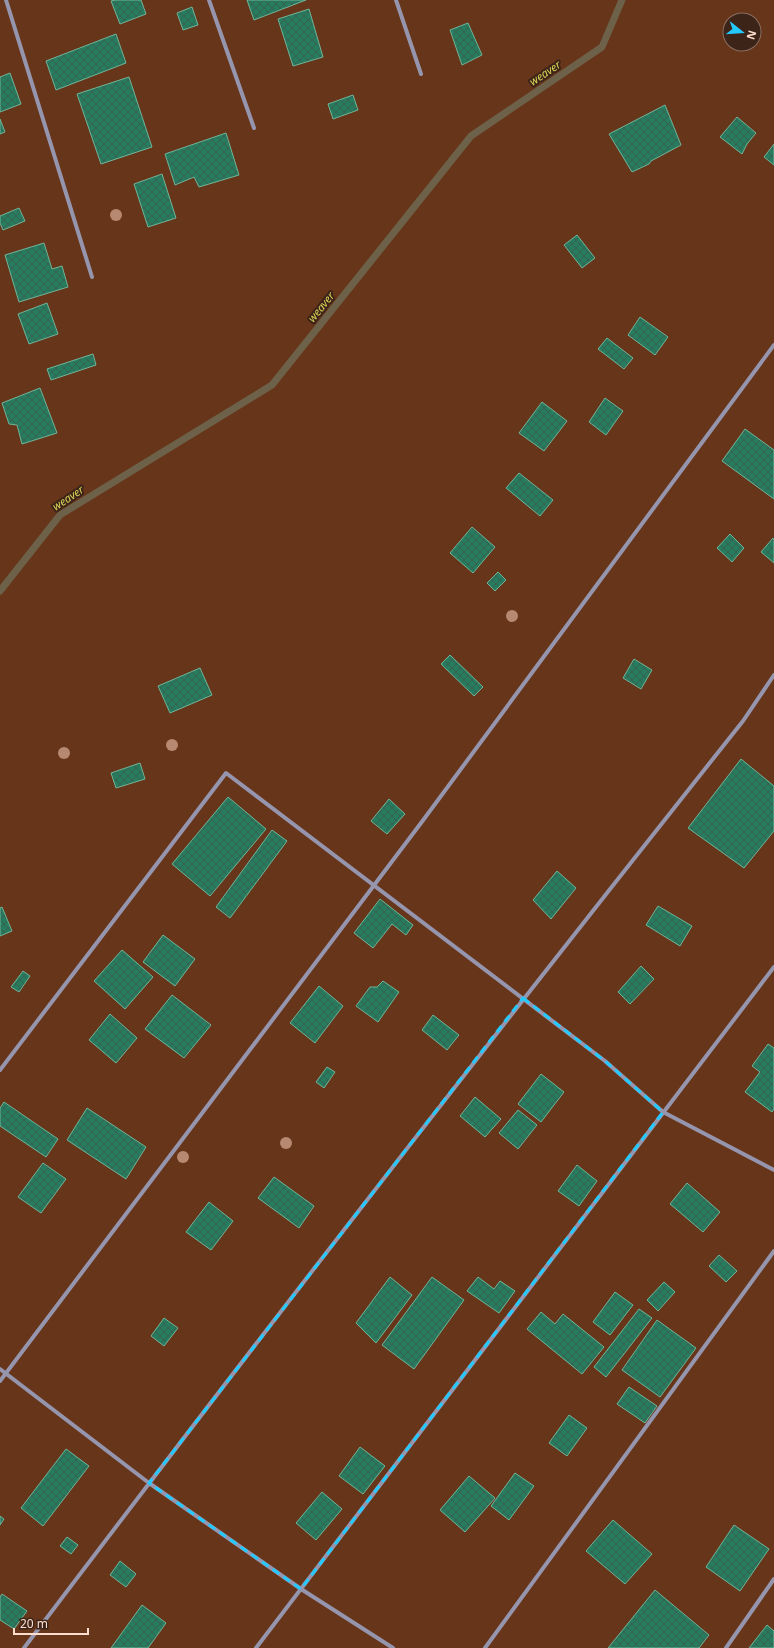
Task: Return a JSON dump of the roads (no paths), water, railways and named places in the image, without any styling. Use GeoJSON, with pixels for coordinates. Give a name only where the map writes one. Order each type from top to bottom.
{"type":"FeatureCollection","features":[{"type":"Feature","properties":{"kind":"street"},"geometry":{"type":"LineString","coordinates":[[6,0],[92,277]]}},
{"type":"Feature","properties":{"kind":"street"},"geometry":{"type":"LineString","coordinates":[[209,0],[254,128]]}},
{"type":"Feature","properties":{"kind":"street"},"geometry":{"type":"LineString","coordinates":[[396,0],[420,74]]}},
{"type":"Feature","properties":{"kind":"street"},"geometry":{"type":"LineString","coordinates":[[0,1381],[374,885],[774,345]]}},
{"type":"Feature","properties":{"kind":"street"},"geometry":{"type":"LineString","coordinates":[[24,1648],[148,1484],[523,998],[743,721],[774,675]]}},
{"type":"Feature","properties":{"kind":"street"},"geometry":{"type":"LineString","coordinates":[[0,1070],[226,773],[605,1061],[663,1112],[774,1170]]}},
{"type":"Feature","properties":{"kind":"street"},"geometry":{"type":"LineString","coordinates":[[256,1648],[774,967]]}},
{"type":"Feature","properties":{"kind":"street"},"geometry":{"type":"LineString","coordinates":[[485,1648],[774,1251]]}},
{"type":"Feature","properties":{"kind":"street"},"geometry":{"type":"LineString","coordinates":[[0,1369],[148,1484],[301,1589],[393,1648]]}},
{"type":"Feature","properties":{"kind":"street"},"geometry":{"type":"LineString","coordinates":[[726,1648],[774,1579]]}},
{"type":"Feature","properties":{"kind":"waterway","name":"weaver"},"geometry":{"type":"LineString","coordinates":[[0,591],[60,515],[272,385],[471,136],[602,47],[622,0]]}}]}
